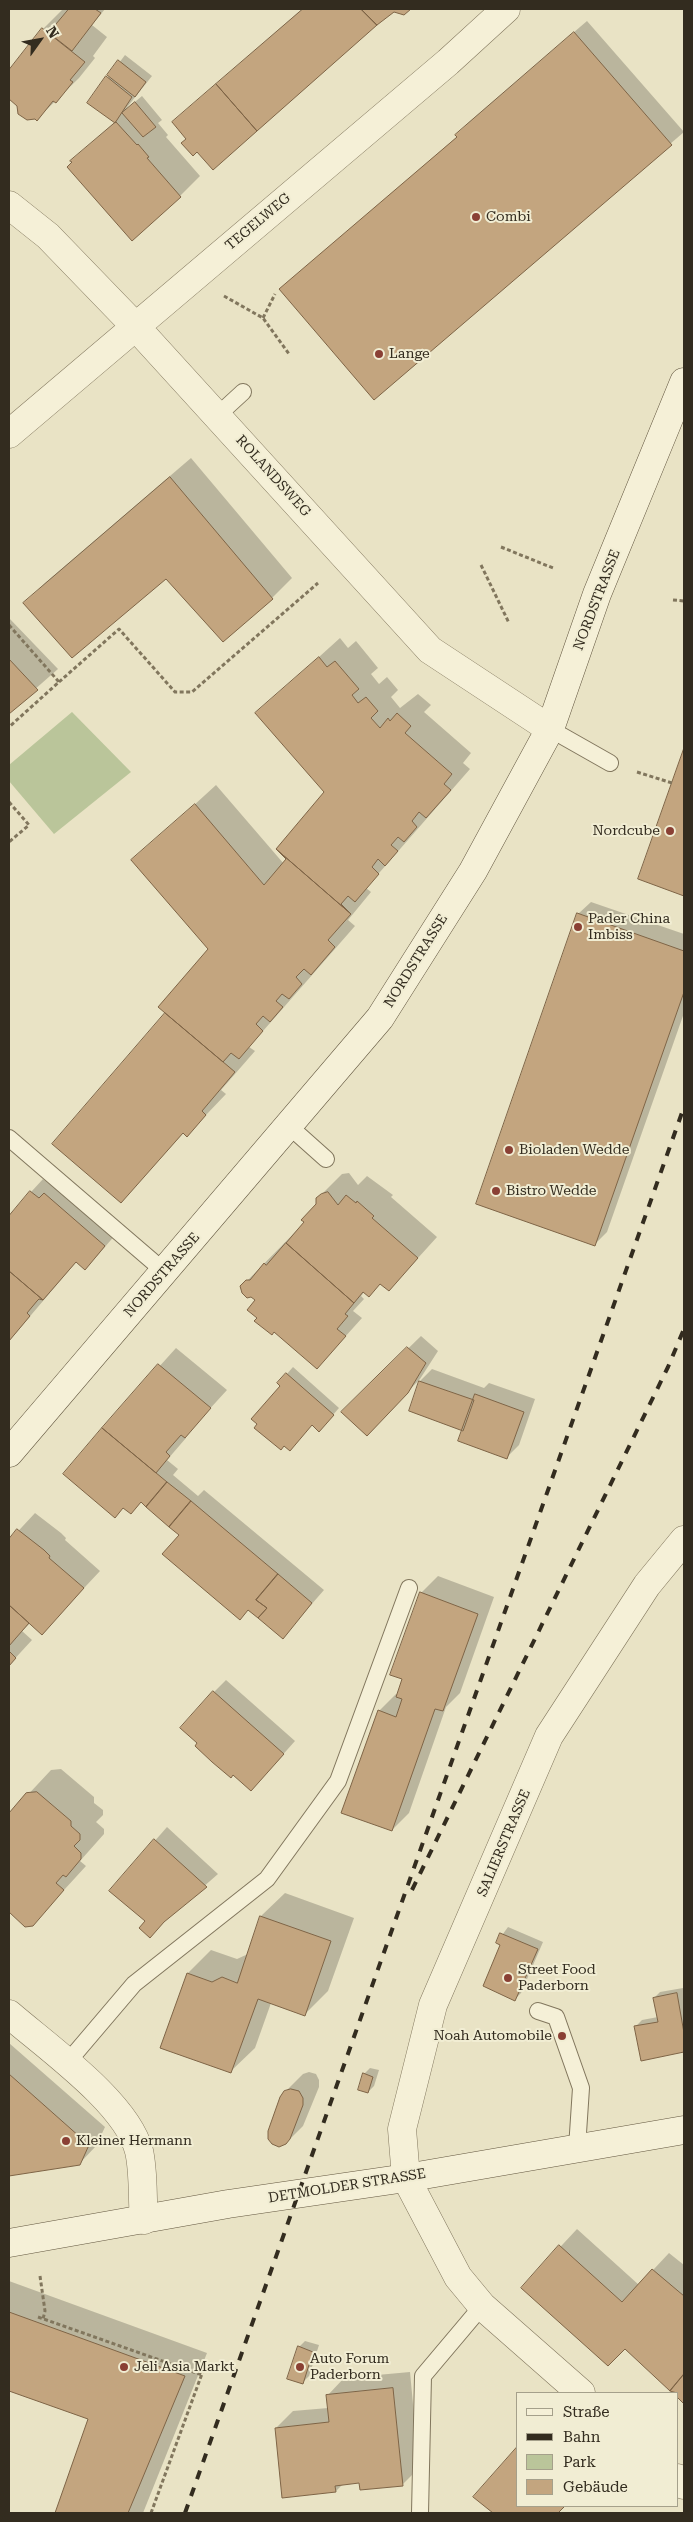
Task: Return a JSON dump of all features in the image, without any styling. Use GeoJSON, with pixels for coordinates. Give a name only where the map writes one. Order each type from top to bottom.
{"type":"FeatureCollection","features":[{"type":"Feature","properties":{"kind":"street","name":"TEGELWEG"},"geometry":{"type":"LineString","coordinates":[[9,434],[448,62],[506,9]]}},
{"type":"Feature","properties":{"kind":"street","name":"ROLANDSWEG"},"geometry":{"type":"LineString","coordinates":[[9,205],[48,236],[135,326],[430,650],[550,729]]}},
{"type":"Feature","properties":{"kind":"street","name":"NORDSTRASSE"},"geometry":{"type":"LineString","coordinates":[[9,1453],[380,1018],[474,871],[550,729],[597,594],[684,382]]}},
{"type":"Feature","properties":{"kind":"street","name":"SALIERSTRASSE"},"geometry":{"type":"LineString","coordinates":[[406,2178],[402,2129],[433,2005],[550,1736],[646,1585],[684,1540]]}},
{"type":"Feature","properties":{"kind":"street"},"geometry":{"type":"LineString","coordinates":[[9,2014],[109,2100],[127,2124],[138,2151],[144,2220]]}},
{"type":"Feature","properties":{"kind":"street","name":"DETMOLDER STRASSE"},"geometry":{"type":"LineString","coordinates":[[9,2243],[228,2204],[406,2178],[684,2130]]}},
{"type":"Feature","properties":{"kind":"street"},"geometry":{"type":"LineString","coordinates":[[406,2178],[458,2277],[482,2306],[580,2392]]}},
{"type":"Feature","properties":{"kind":"lane"},"geometry":{"type":"LineString","coordinates":[[218,415],[243,392]]}},
{"type":"Feature","properties":{"kind":"lane"},"geometry":{"type":"LineString","coordinates":[[550,729],[610,764]]}},
{"type":"Feature","properties":{"kind":"lane"},"geometry":{"type":"LineString","coordinates":[[288,1126],[326,1159]]}},
{"type":"Feature","properties":{"kind":"lane"},"geometry":{"type":"LineString","coordinates":[[9,1138],[165,1272]]}},
{"type":"Feature","properties":{"kind":"lane"},"geometry":{"type":"LineString","coordinates":[[66,2064],[134,1984],[267,1878],[338,1781],[409,1588]]}},
{"type":"Feature","properties":{"kind":"lane"},"geometry":{"type":"LineString","coordinates":[[538,2011],[556,2018],[581,2088],[577,2148]]}},
{"type":"Feature","properties":{"kind":"lane"},"geometry":{"type":"LineString","coordinates":[[420,2513],[423,2376],[482,2306]]}},
{"type":"Feature","properties":{"kind":"path"},"geometry":{"type":"LineString","coordinates":[[220,294],[264,318],[289,354]]}},
{"type":"Feature","properties":{"kind":"path"},"geometry":{"type":"LineString","coordinates":[[264,318],[275,294]]}},
{"type":"Feature","properties":{"kind":"path"},"geometry":{"type":"LineString","coordinates":[[501,547],[553,568]]}},
{"type":"Feature","properties":{"kind":"path"},"geometry":{"type":"LineString","coordinates":[[481,565],[509,623]]}},
{"type":"Feature","properties":{"kind":"path"},"geometry":{"type":"LineString","coordinates":[[9,727],[119,629],[175,692],[192,692],[318,583]]}},
{"type":"Feature","properties":{"kind":"path"},"geometry":{"type":"LineString","coordinates":[[673,600],[684,601]]}},
{"type":"Feature","properties":{"kind":"path"},"geometry":{"type":"LineString","coordinates":[[9,625],[59,682]]}},
{"type":"Feature","properties":{"kind":"path"},"geometry":{"type":"LineString","coordinates":[[610,764],[672,783]]}},
{"type":"Feature","properties":{"kind":"path"},"geometry":{"type":"LineString","coordinates":[[9,802],[29,825],[9,842]]}},
{"type":"Feature","properties":{"kind":"path"},"geometry":{"type":"LineString","coordinates":[[40,2276],[45,2311],[43,2319]]}},
{"type":"Feature","properties":{"kind":"path"},"geometry":{"type":"LineString","coordinates":[[38,2317],[202,2373],[151,2513]]}},
{"type":"Feature","properties":{"kind":"green space"},"geometry":{"type":"Polygon","coordinates":[[[72,712],[131,772],[54,834],[9,781],[9,765],[72,712]]]}},
{"type":"Feature","properties":{"kind":"building"},"geometry":{"type":"Polygon","coordinates":[[[69,9],[95,9],[101,13],[72,51],[49,33],[69,9]]]}},
{"type":"Feature","properties":{"kind":"building"},"geometry":{"type":"Polygon","coordinates":[[[303,9],[361,9],[377,25],[257,131],[216,84],[303,9]]]}},
{"type":"Feature","properties":{"kind":"building"},"geometry":{"type":"Polygon","coordinates":[[[361,9],[411,9],[404,15],[394,12],[377,25],[361,9]]]}},
{"type":"Feature","properties":{"kind":"building"},"geometry":{"type":"Polygon","coordinates":[[[42,28],[85,62],[70,80],[73,82],[56,103],[53,101],[37,121],[35,119],[27,120],[18,114],[17,106],[9,99],[9,70],[42,28]]]}},
{"type":"Feature","properties":{"kind":"building","name":"Combi"},"geometry":{"type":"Polygon","coordinates":[[[574,32],[672,145],[374,400],[279,289],[457,137],[455,135],[574,32]]]}},
{"type":"Feature","properties":{"kind":"building"},"geometry":{"type":"Polygon","coordinates":[[[118,60],[146,82],[135,97],[107,75],[118,60]]]}},
{"type":"Feature","properties":{"kind":"building"},"geometry":{"type":"Polygon","coordinates":[[[106,76],[132,97],[115,123],[87,103],[106,76]]]}},
{"type":"Feature","properties":{"kind":"building"},"geometry":{"type":"Polygon","coordinates":[[[216,84],[257,131],[213,170],[197,152],[193,156],[181,143],[186,139],[172,122],[216,84]]]}},
{"type":"Feature","properties":{"kind":"building"},"geometry":{"type":"Polygon","coordinates":[[[135,102],[156,127],[143,137],[122,113],[135,102]]]}},
{"type":"Feature","properties":{"kind":"building"},"geometry":{"type":"Polygon","coordinates":[[[116,122],[138,144],[149,157],[147,158],[181,197],[132,241],[67,167],[72,162],[70,161],[116,122]]]}},
{"type":"Feature","properties":{"kind":"building"},"geometry":{"type":"Polygon","coordinates":[[[170,477],[273,599],[223,642],[166,579],[72,658],[23,603],[170,477]]]}},
{"type":"Feature","properties":{"kind":"building"},"geometry":{"type":"Polygon","coordinates":[[[319,657],[327,667],[335,661],[359,689],[352,695],[358,703],[366,697],[378,711],[371,718],[380,728],[388,718],[390,721],[397,713],[411,726],[405,733],[452,774],[444,784],[451,790],[426,818],[419,812],[412,821],[417,827],[404,842],[398,837],[391,845],[398,851],[385,866],[378,859],[372,867],[379,874],[355,902],[348,896],[341,904],[351,914],[276,849],[324,792],[255,713],[319,657]]]}},
{"type":"Feature","properties":{"kind":"building"},"geometry":{"type":"Polygon","coordinates":[[[9,659],[38,690],[9,714],[9,659]]]}},
{"type":"Feature","properties":{"kind":"building","name":"Nordcube"},"geometry":{"type":"Polygon","coordinates":[[[684,748],[684,896],[638,879],[684,748]]]}},
{"type":"Feature","properties":{"kind":"building"},"geometry":{"type":"Polygon","coordinates":[[[195,804],[264,885],[286,859],[276,849],[351,914],[328,940],[335,947],[311,975],[304,969],[296,977],[302,984],[289,999],[282,994],[276,1001],[283,1007],[270,1022],[263,1016],[256,1024],[263,1031],[239,1059],[231,1053],[223,1062],[158,1007],[208,949],[131,860],[195,804]]]}},
{"type":"Feature","properties":{"kind":"building"},"geometry":{"type":"Polygon","coordinates":[[[577,913],[684,951],[684,992],[595,1246],[476,1204],[577,913]]]}},
{"type":"Feature","properties":{"kind":"building"},"geometry":{"type":"Polygon","coordinates":[[[165,1013],[235,1072],[202,1111],[206,1115],[187,1137],[183,1133],[121,1203],[52,1144],[165,1013]]]}},
{"type":"Feature","properties":{"kind":"building"},"geometry":{"type":"Polygon","coordinates":[[[30,1191],[39,1198],[44,1193],[105,1246],[85,1270],[76,1262],[43,1300],[9,1271],[9,1216],[30,1191]]]}},
{"type":"Feature","properties":{"kind":"building"},"geometry":{"type":"Polygon","coordinates":[[[328,1192],[338,1205],[346,1195],[356,1203],[357,1201],[374,1216],[372,1218],[418,1258],[389,1291],[380,1284],[369,1297],[363,1292],[354,1303],[286,1243],[304,1222],[301,1220],[316,1204],[316,1198],[328,1192]]]}},
{"type":"Feature","properties":{"kind":"building"},"geometry":{"type":"Polygon","coordinates":[[[286,1243],[354,1303],[345,1314],[348,1316],[337,1329],[346,1336],[317,1369],[274,1332],[272,1335],[254,1321],[257,1318],[247,1310],[255,1300],[251,1297],[247,1298],[242,1293],[240,1286],[246,1280],[250,1280],[264,1263],[266,1265],[286,1243]]]}},
{"type":"Feature","properties":{"kind":"building"},"geometry":{"type":"Polygon","coordinates":[[[9,1271],[43,1300],[39,1299],[27,1313],[30,1316],[9,1341],[9,1271]]]}},
{"type":"Feature","properties":{"kind":"building"},"geometry":{"type":"Polygon","coordinates":[[[407,1347],[426,1363],[408,1393],[367,1436],[341,1412],[407,1347]]]}},
{"type":"Feature","properties":{"kind":"building"},"geometry":{"type":"Polygon","coordinates":[[[158,1364],[211,1408],[185,1438],[181,1435],[166,1452],[170,1456],[156,1473],[102,1428],[158,1364]]]}},
{"type":"Feature","properties":{"kind":"building"},"geometry":{"type":"Polygon","coordinates":[[[286,1373],[334,1415],[319,1432],[312,1425],[290,1451],[284,1446],[281,1450],[254,1428],[257,1424],[251,1419],[280,1386],[277,1383],[286,1373]]]}},
{"type":"Feature","properties":{"kind":"building"},"geometry":{"type":"Polygon","coordinates":[[[419,1381],[474,1400],[463,1431],[409,1411],[419,1381]]]}},
{"type":"Feature","properties":{"kind":"building"},"geometry":{"type":"Polygon","coordinates":[[[475,1394],[524,1412],[507,1459],[458,1441],[475,1394]]]}},
{"type":"Feature","properties":{"kind":"building"},"geometry":{"type":"Polygon","coordinates":[[[102,1428],[167,1482],[146,1507],[141,1502],[131,1514],[123,1508],[115,1518],[63,1474],[102,1428]]]}},
{"type":"Feature","properties":{"kind":"building"},"geometry":{"type":"Polygon","coordinates":[[[167,1482],[191,1501],[169,1527],[146,1507],[167,1482]]]}},
{"type":"Feature","properties":{"kind":"building"},"geometry":{"type":"Polygon","coordinates":[[[191,1501],[278,1574],[256,1600],[267,1608],[258,1618],[248,1610],[240,1620],[162,1554],[179,1535],[169,1527],[191,1501]]]}},
{"type":"Feature","properties":{"kind":"building"},"geometry":{"type":"Polygon","coordinates":[[[17,1529],[44,1550],[50,1556],[49,1558],[84,1588],[42,1635],[9,1605],[9,1539],[17,1529]]]}},
{"type":"Feature","properties":{"kind":"building"},"geometry":{"type":"Polygon","coordinates":[[[278,1574],[312,1603],[283,1639],[258,1618],[267,1608],[256,1600],[278,1574]]]}},
{"type":"Feature","properties":{"kind":"building"},"geometry":{"type":"Polygon","coordinates":[[[420,1592],[478,1614],[443,1711],[435,1709],[392,1831],[341,1813],[378,1710],[396,1717],[402,1699],[396,1697],[402,1679],[390,1675],[420,1592]]]}},
{"type":"Feature","properties":{"kind":"building"},"geometry":{"type":"Polygon","coordinates":[[[9,1605],[29,1623],[9,1646],[9,1605]]]}},
{"type":"Feature","properties":{"kind":"building"},"geometry":{"type":"Polygon","coordinates":[[[9,1651],[16,1658],[9,1666],[9,1651]]]}},
{"type":"Feature","properties":{"kind":"building"},"geometry":{"type":"Polygon","coordinates":[[[213,1691],[284,1754],[251,1791],[233,1775],[231,1778],[212,1762],[195,1746],[197,1743],[180,1728],[213,1691]]]}},
{"type":"Feature","properties":{"kind":"building"},"geometry":{"type":"Polygon","coordinates":[[[37,1792],[71,1821],[71,1826],[80,1834],[80,1840],[74,1846],[81,1853],[81,1859],[66,1877],[63,1875],[56,1883],[64,1890],[33,1926],[25,1927],[9,1912],[9,1813],[26,1793],[37,1792]]]}},
{"type":"Feature","properties":{"kind":"building"},"geometry":{"type":"Polygon","coordinates":[[[154,1839],[207,1887],[164,1922],[150,1938],[139,1928],[145,1921],[109,1891],[154,1839]]]}},
{"type":"Feature","properties":{"kind":"building"},"geometry":{"type":"Polygon","coordinates":[[[260,1916],[331,1941],[305,2016],[258,1999],[231,2073],[160,2048],[187,1973],[212,1982],[222,1977],[237,1983],[260,1916]]]}},
{"type":"Feature","properties":{"kind":"building"},"geometry":{"type":"Polygon","coordinates":[[[500,1933],[538,1949],[515,2001],[483,1986],[500,1945],[496,1943],[500,1933]]]}},
{"type":"Feature","properties":{"kind":"building"},"geometry":{"type":"Polygon","coordinates":[[[677,1993],[684,2033],[684,2052],[641,2061],[634,2026],[658,2022],[653,1998],[677,1993]]]}},
{"type":"Feature","properties":{"kind":"building"},"geometry":{"type":"Polygon","coordinates":[[[363,2073],[373,2077],[368,2093],[358,2090],[363,2073]]]}},
{"type":"Feature","properties":{"kind":"building"},"geometry":{"type":"Polygon","coordinates":[[[9,2074],[89,2145],[80,2165],[9,2176],[9,2074]]]}},
{"type":"Feature","properties":{"kind":"building"},"geometry":{"type":"Polygon","coordinates":[[[291,2089],[299,2091],[303,2098],[303,2105],[290,2139],[286,2144],[279,2147],[272,2144],[268,2139],[268,2131],[280,2097],[284,2091],[291,2089]]]}},
{"type":"Feature","properties":{"kind":"building"},"geometry":{"type":"Polygon","coordinates":[[[559,2245],[622,2302],[652,2269],[684,2296],[684,2374],[670,2391],[625,2349],[608,2366],[521,2288],[559,2245]]]}},
{"type":"Feature","properties":{"kind":"building"},"geometry":{"type":"Polygon","coordinates":[[[9,2312],[185,2376],[128,2513],[55,2513],[88,2419],[9,2391],[9,2312]]]}},
{"type":"Feature","properties":{"kind":"building"},"geometry":{"type":"Polygon","coordinates":[[[298,2346],[313,2352],[303,2384],[287,2379],[298,2346]]]}},
{"type":"Feature","properties":{"kind":"building"},"geometry":{"type":"Polygon","coordinates":[[[684,2374],[684,2404],[678,2398],[678,2392],[670,2391],[684,2374]]]}},
{"type":"Feature","properties":{"kind":"building"},"geometry":{"type":"Polygon","coordinates":[[[393,2388],[403,2486],[360,2490],[359,2483],[335,2486],[336,2492],[282,2498],[275,2428],[329,2422],[326,2395],[393,2388]]]}},
{"type":"Feature","properties":{"kind":"building"},"geometry":{"type":"Polygon","coordinates":[[[516,2448],[516,2507],[564,2507],[558,2513],[493,2513],[473,2497],[516,2448]]]}},
{"type":"Feature","properties":{"kind":"railway"},"geometry":{"type":"LineString","coordinates":[[185,2513],[684,1107]]}},
{"type":"Feature","properties":{"kind":"railway"},"geometry":{"type":"LineString","coordinates":[[412,1890],[668,1367],[684,1329]]}},
{"type":"Feature","properties":{"kind":"place","name":"Combi"},"geometry":{"type":"Point","coordinates":[476,217]}},
{"type":"Feature","properties":{"kind":"place","name":"Lange"},"geometry":{"type":"Point","coordinates":[379,354]}},
{"type":"Feature","properties":{"kind":"place","name":"Nordcube"},"geometry":{"type":"Point","coordinates":[670,831]}},
{"type":"Feature","properties":{"kind":"place","name":"Pader China Imbiss"},"geometry":{"type":"Point","coordinates":[578,927]}},
{"type":"Feature","properties":{"kind":"place","name":"Bioladen Wedde"},"geometry":{"type":"Point","coordinates":[509,1150]}},
{"type":"Feature","properties":{"kind":"place","name":"Bistro Wedde"},"geometry":{"type":"Point","coordinates":[496,1191]}},
{"type":"Feature","properties":{"kind":"place","name":"Street Food Paderborn"},"geometry":{"type":"Point","coordinates":[508,1978]}},
{"type":"Feature","properties":{"kind":"place","name":"Noah Automobile"},"geometry":{"type":"Point","coordinates":[562,2036]}},
{"type":"Feature","properties":{"kind":"place","name":"Kleiner Hermann"},"geometry":{"type":"Point","coordinates":[66,2141]}},
{"type":"Feature","properties":{"kind":"place","name":"Jeli Asia Markt"},"geometry":{"type":"Point","coordinates":[124,2367]}},
{"type":"Feature","properties":{"kind":"place","name":"Auto Forum Paderborn"},"geometry":{"type":"Point","coordinates":[300,2367]}}]}
